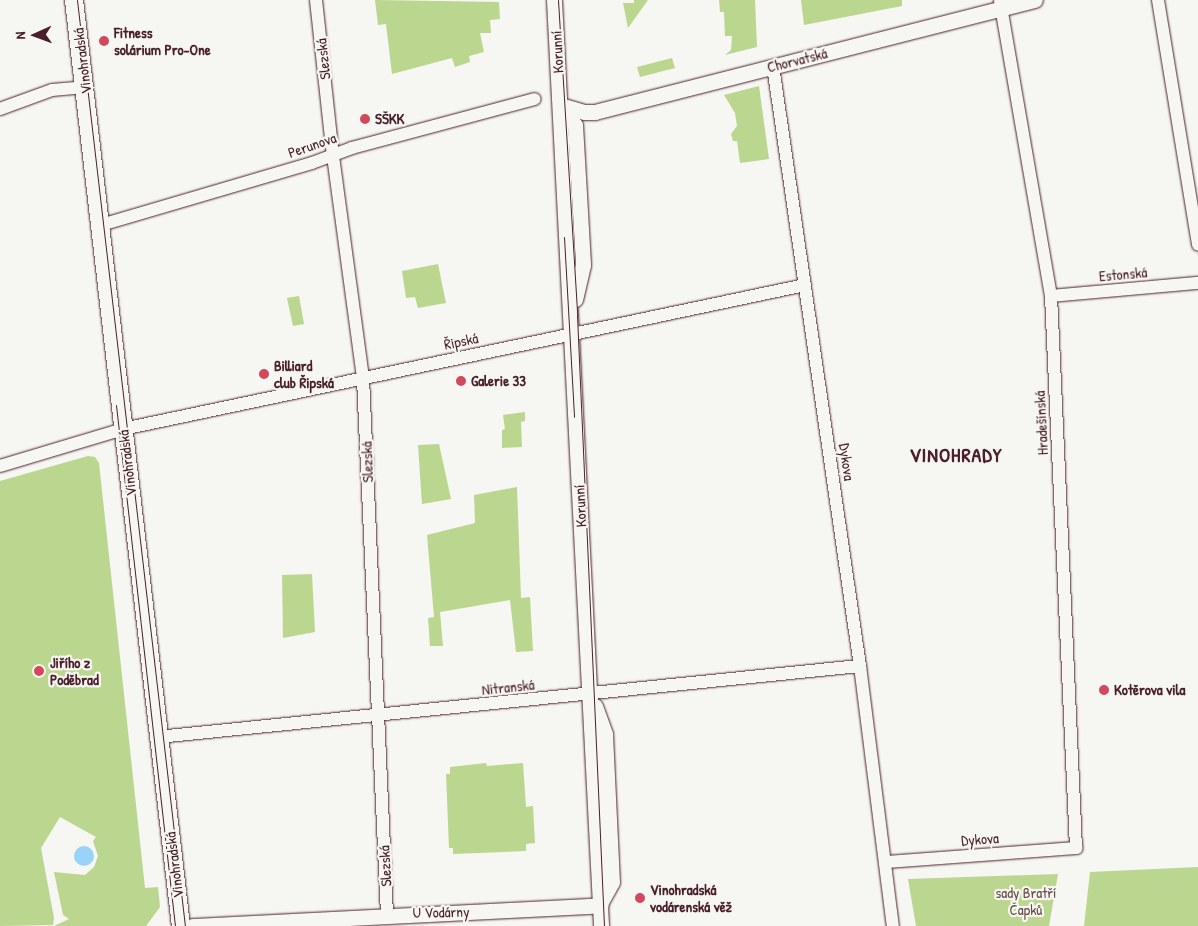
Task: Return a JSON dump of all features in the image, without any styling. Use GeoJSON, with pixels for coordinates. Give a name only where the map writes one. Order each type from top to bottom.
{"type":"FeatureCollection","features":[{"type":"Feature","properties":{"kind":"main road","name":"Vinohradská"},"geometry":{"type":"LineString","coordinates":[[74,0],[181,926]]}},
{"type":"Feature","properties":{"kind":"street","name":"Slezská"},"geometry":{"type":"LineString","coordinates":[[316,0],[333,156],[363,378],[387,920]]}},
{"type":"Feature","properties":{"kind":"street","name":"Korunní"},"geometry":{"type":"LineString","coordinates":[[554,0],[601,926]]}},
{"type":"Feature","properties":{"kind":"street","name":"Chorvatská"},"geometry":{"type":"LineString","coordinates":[[560,104],[584,112],[595,112],[1000,5],[1035,0]]}},
{"type":"Feature","properties":{"kind":"street"},"geometry":{"type":"LineString","coordinates":[[1158,0],[1198,245]]}},
{"type":"Feature","properties":{"kind":"street","name":"Hradešínská"},"geometry":{"type":"LineString","coordinates":[[1000,5],[1051,296],[1076,848]]}},
{"type":"Feature","properties":{"kind":"street","name":"Dykova"},"geometry":{"type":"LineString","coordinates":[[773,66],[860,666],[893,926]]}},
{"type":"Feature","properties":{"kind":"street"},"geometry":{"type":"LineString","coordinates":[[0,109],[52,90],[85,87]]}},
{"type":"Feature","properties":{"kind":"street","name":"Perunova"},"geometry":{"type":"LineString","coordinates":[[101,225],[502,106],[535,99]]}},
{"type":"Feature","properties":{"kind":"street","name":"Estonská"},"geometry":{"type":"LineString","coordinates":[[1051,296],[1198,283]]}},
{"type":"Feature","properties":{"kind":"street","name":"Řipská"},"geometry":{"type":"LineString","coordinates":[[0,466],[123,429],[805,285]]}},
{"type":"Feature","properties":{"kind":"street","name":"Nitranská"},"geometry":{"type":"LineString","coordinates":[[158,737],[590,695],[860,666]]}},
{"type":"Feature","properties":{"kind":"street","name":"Dykova"},"geometry":{"type":"LineString","coordinates":[[886,862],[1076,848]]}},
{"type":"Feature","properties":{"kind":"street","name":"U Vodárny"},"geometry":{"type":"LineString","coordinates":[[192,926],[387,920],[600,905]]}},
{"type":"Feature","properties":{"kind":"green space"},"geometry":{"type":"Polygon","coordinates":[[[375,0],[499,2],[500,19],[490,20],[491,33],[480,33],[484,52],[469,56],[470,62],[455,67],[452,58],[392,74],[386,24],[378,25],[375,0]]]}},
{"type":"Feature","properties":{"kind":"green space"},"geometry":{"type":"Polygon","coordinates":[[[634,0],[648,0],[628,28],[623,3],[634,3],[634,0]]]}},
{"type":"Feature","properties":{"kind":"green space"},"geometry":{"type":"Polygon","coordinates":[[[719,0],[755,0],[757,47],[725,55],[731,50],[732,36],[725,36],[724,12],[720,12],[719,0]]]}},
{"type":"Feature","properties":{"kind":"green space"},"geometry":{"type":"Polygon","coordinates":[[[801,0],[902,0],[902,6],[804,25],[801,0]]]}},
{"type":"Feature","properties":{"kind":"green space"},"geometry":{"type":"Polygon","coordinates":[[[672,58],[675,68],[640,77],[637,67],[672,58]]]}},
{"type":"Feature","properties":{"kind":"green space"},"geometry":{"type":"Polygon","coordinates":[[[759,86],[769,159],[740,163],[737,141],[733,141],[731,134],[737,126],[735,113],[724,95],[759,86]]]}},
{"type":"Feature","properties":{"kind":"green space"},"geometry":{"type":"Polygon","coordinates":[[[438,264],[446,303],[418,308],[415,297],[406,298],[402,271],[438,264]]]}},
{"type":"Feature","properties":{"kind":"green space"},"geometry":{"type":"Polygon","coordinates":[[[299,296],[304,324],[293,326],[287,298],[299,296]]]}},
{"type":"Feature","properties":{"kind":"green space"},"geometry":{"type":"Polygon","coordinates":[[[525,412],[525,421],[521,422],[522,447],[502,448],[502,430],[505,429],[503,415],[525,412]]]}},
{"type":"Feature","properties":{"kind":"green space"},"geometry":{"type":"Polygon","coordinates":[[[439,444],[451,499],[422,504],[418,445],[439,444]]]}},
{"type":"Feature","properties":{"kind":"green space"},"geometry":{"type":"Polygon","coordinates":[[[88,456],[95,457],[99,463],[145,888],[158,887],[160,907],[146,926],[54,926],[69,919],[63,915],[54,872],[85,875],[94,867],[98,856],[93,841],[96,837],[60,817],[41,848],[54,918],[53,925],[0,926],[0,481],[88,456]]]}},
{"type":"Feature","properties":{"kind":"green space"},"geometry":{"type":"Polygon","coordinates":[[[517,487],[521,598],[530,597],[533,651],[516,652],[510,600],[440,612],[443,646],[430,646],[428,618],[434,617],[427,535],[475,523],[474,495],[517,487]]]}},
{"type":"Feature","properties":{"kind":"green space"},"geometry":{"type":"Polygon","coordinates":[[[312,574],[315,632],[283,638],[282,575],[312,574]]]}},
{"type":"Feature","properties":{"kind":"green space"},"geometry":{"type":"Polygon","coordinates":[[[486,763],[487,766],[523,763],[526,807],[533,806],[535,843],[526,844],[526,851],[453,854],[453,848],[449,848],[446,774],[450,774],[450,767],[486,763]]]}},
{"type":"Feature","properties":{"kind":"green space","name":"sady Bratří Čapků"},"geometry":{"type":"Polygon","coordinates":[[[1198,867],[1198,926],[1084,926],[1090,872],[1198,867]]]}},
{"type":"Feature","properties":{"kind":"green space","name":"sady Bratří Čapků"},"geometry":{"type":"Polygon","coordinates":[[[1058,874],[1049,926],[916,926],[908,879],[1058,874]]]}},
{"type":"Feature","properties":{"kind":"water"},"geometry":{"type":"Polygon","coordinates":[[[84,846],[91,849],[94,856],[91,863],[84,866],[77,863],[74,856],[77,849],[84,846]]]}},
{"type":"Feature","properties":{"kind":"tram line"},"geometry":{"type":"LineString","coordinates":[[77,0],[185,926]]}},
{"type":"Feature","properties":{"kind":"tram line"},"geometry":{"type":"LineString","coordinates":[[558,0],[577,315],[604,926]]}},
{"type":"Feature","properties":{"kind":"tram line"},"geometry":{"type":"LineString","coordinates":[[564,237],[574,417]]}},
{"type":"Feature","properties":{"kind":"tram line"},"geometry":{"type":"LineString","coordinates":[[116,405],[175,926]]}},
{"type":"Feature","properties":{"kind":"place","name":"Fitness solárium Pro-One"},"geometry":{"type":"Point","coordinates":[104,41]}},
{"type":"Feature","properties":{"kind":"place","name":"SŠKK"},"geometry":{"type":"Point","coordinates":[365,119]}},
{"type":"Feature","properties":{"kind":"place","name":"Billiard club Řipská"},"geometry":{"type":"Point","coordinates":[264,374]}},
{"type":"Feature","properties":{"kind":"place","name":"Galerie 33"},"geometry":{"type":"Point","coordinates":[461,381]}},
{"type":"Feature","properties":{"kind":"place","name":"Jiřího z Poděbrad"},"geometry":{"type":"Point","coordinates":[39,671]}},
{"type":"Feature","properties":{"kind":"place","name":"Kotěrova vila"},"geometry":{"type":"Point","coordinates":[1104,690]}},
{"type":"Feature","properties":{"kind":"place","name":"Vinohradská vodárenská věž"},"geometry":{"type":"Point","coordinates":[640,898]}},
{"type":"Feature","properties":{"kind":"district","name":"VINOHRADY"},"geometry":{"type":"Point","coordinates":[956,454]}}]}
